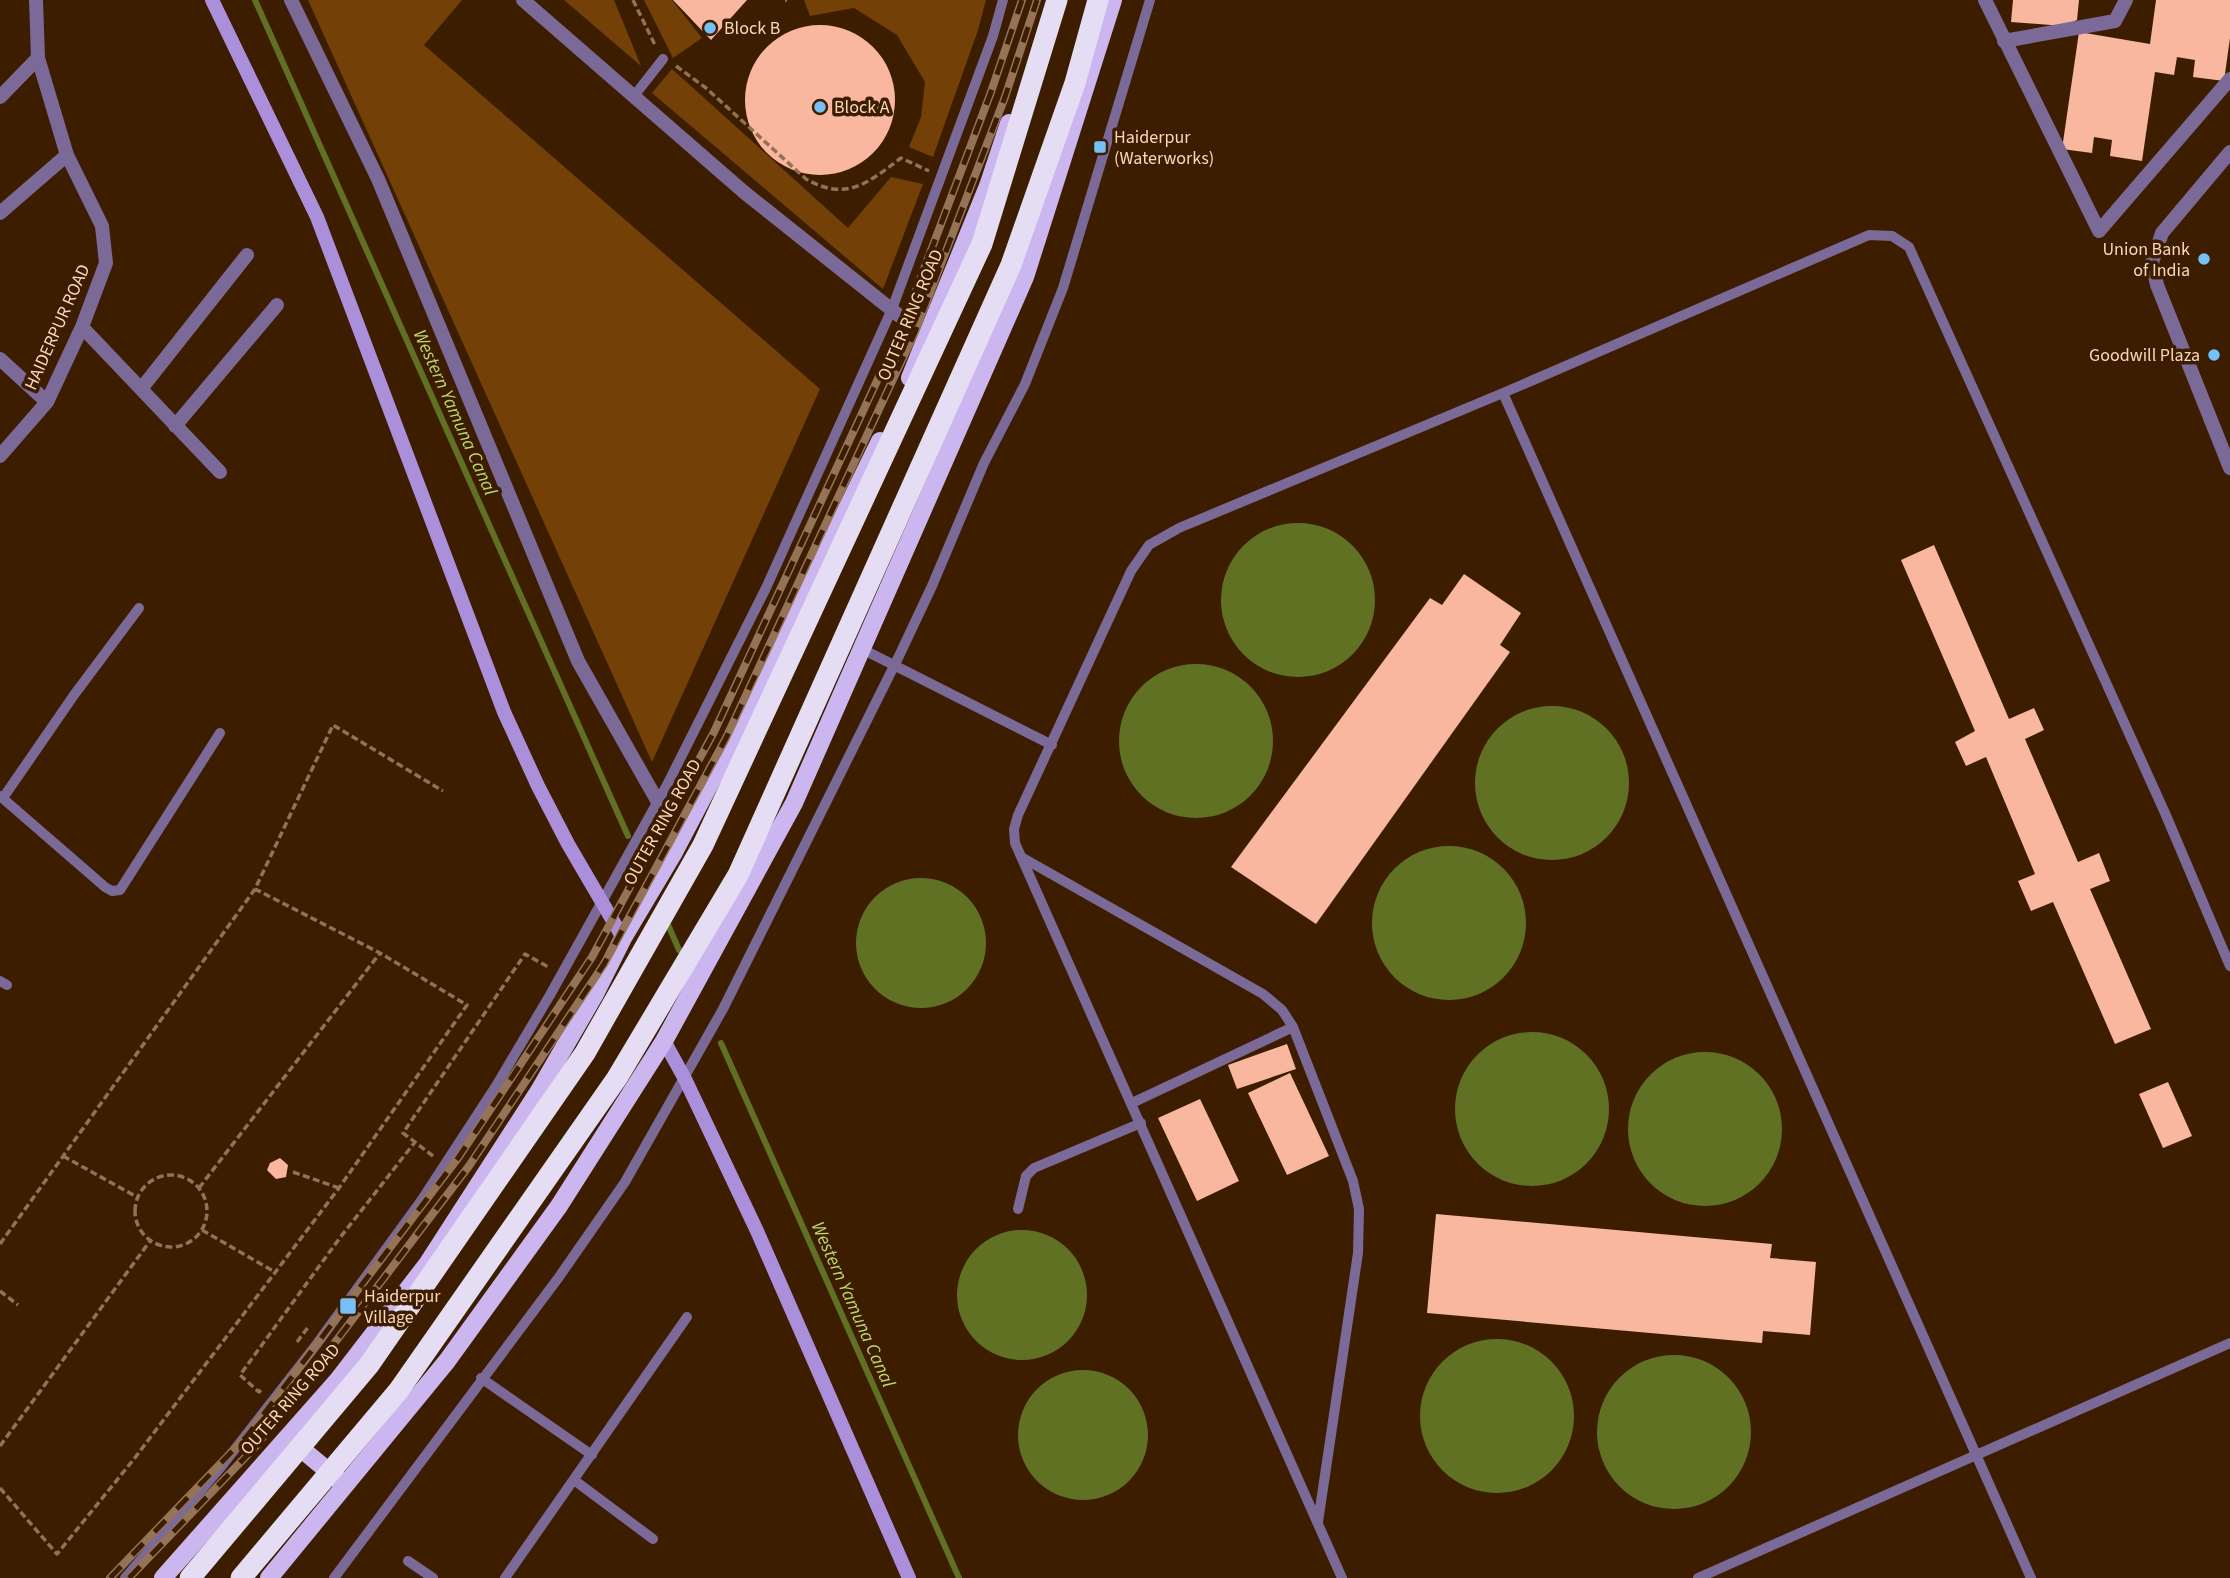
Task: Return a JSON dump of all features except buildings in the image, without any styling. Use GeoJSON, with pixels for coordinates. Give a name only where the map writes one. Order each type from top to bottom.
{"type":"FeatureCollection","features":[{"type":"Feature","properties":{"kind":"highway","name":"OUTER RING ROAD"},"geometry":{"type":"LineString","coordinates":[[190,1578],[369,1365],[585,1053],[697,855],[982,244],[1057,0]]}},
{"type":"Feature","properties":{"kind":"highway"},"geometry":{"type":"LineString","coordinates":[[241,1578],[399,1390],[617,1078],[738,875],[1011,265],[1075,83],[1098,0]]}},
{"type":"Feature","properties":{"kind":"main road","name":"OUTER RING ROAD"},"geometry":{"type":"LineString","coordinates":[[163,1578],[338,1380],[428,1263],[539,1091],[595,994],[746,715],[907,384],[988,186],[1048,0]]}},
{"type":"Feature","properties":{"kind":"main road"},"geometry":{"type":"LineString","coordinates":[[269,1578],[447,1361],[551,1217],[664,1041],[794,803],[1025,277],[1113,0]]}},
{"type":"Feature","properties":{"kind":"main road"},"geometry":{"type":"LineString","coordinates":[[288,1437],[346,1485]]}},
{"type":"Feature","properties":{"kind":"street","name":"HAIDERPUR ROAD"},"geometry":{"type":"LineString","coordinates":[[0,456],[47,402],[82,327],[106,263],[102,226],[67,155],[38,58],[36,0]]}},
{"type":"Feature","properties":{"kind":"street"},"geometry":{"type":"LineString","coordinates":[[212,0],[317,218],[503,712],[568,844],[623,938]]}},
{"type":"Feature","properties":{"kind":"street"},"geometry":{"type":"LineString","coordinates":[[291,0],[378,179],[578,661],[658,802]]}},
{"type":"Feature","properties":{"kind":"street"},"geometry":{"type":"LineString","coordinates":[[523,0],[745,193],[926,337]]}},
{"type":"Feature","properties":{"kind":"street"},"geometry":{"type":"LineString","coordinates":[[1985,0],[2099,231],[2230,79]]}},
{"type":"Feature","properties":{"kind":"street"},"geometry":{"type":"LineString","coordinates":[[2004,41],[2115,21],[2126,0]]}},
{"type":"Feature","properties":{"kind":"street"},"geometry":{"type":"LineString","coordinates":[[0,97],[38,58]]}},
{"type":"Feature","properties":{"kind":"street"},"geometry":{"type":"LineString","coordinates":[[2228,458],[2157,285],[2152,262],[2162,233],[2230,152]]}},
{"type":"Feature","properties":{"kind":"street"},"geometry":{"type":"LineString","coordinates":[[0,213],[67,155]]}},
{"type":"Feature","properties":{"kind":"street"},"geometry":{"type":"LineString","coordinates":[[141,389],[247,255]]}},
{"type":"Feature","properties":{"kind":"street"},"geometry":{"type":"LineString","coordinates":[[176,426],[277,306]]}},
{"type":"Feature","properties":{"kind":"street"},"geometry":{"type":"LineString","coordinates":[[82,327],[220,472]]}},
{"type":"Feature","properties":{"kind":"street"},"geometry":{"type":"LineString","coordinates":[[0,359],[47,402]]}},
{"type":"Feature","properties":{"kind":"street"},"geometry":{"type":"LineString","coordinates":[[664,1041],[685,1079],[757,1231],[909,1578]]}},
{"type":"Feature","properties":{"kind":"lane"},"geometry":{"type":"LineString","coordinates":[[125,1578],[220,1467],[316,1345],[421,1201],[496,1086],[658,802],[766,588],[892,309],[993,36],[1003,0]]}},
{"type":"Feature","properties":{"kind":"lane"},"geometry":{"type":"LineString","coordinates":[[334,1578],[481,1378],[559,1278],[625,1182],[729,997],[894,665],[932,586],[984,463],[1025,384],[1063,288],[1150,0]]}},
{"type":"Feature","properties":{"kind":"lane"},"geometry":{"type":"LineString","coordinates":[[634,96],[663,59]]}},
{"type":"Feature","properties":{"kind":"lane"},"geometry":{"type":"LineString","coordinates":[[1342,1578],[1015,843],[1014,829],[1131,571],[1149,545],[1179,528],[1503,393],[1869,235],[1892,236],[1909,247],[2165,813],[2230,966]]}},
{"type":"Feature","properties":{"kind":"lane"},"geometry":{"type":"LineString","coordinates":[[1503,393],[2031,1578]]}},
{"type":"Feature","properties":{"kind":"lane"},"geometry":{"type":"LineString","coordinates":[[139,608],[1,797],[105,887],[112,891],[120,890],[220,733]]}},
{"type":"Feature","properties":{"kind":"lane"},"geometry":{"type":"LineString","coordinates":[[862,649],[1052,745]]}},
{"type":"Feature","properties":{"kind":"lane"},"geometry":{"type":"LineString","coordinates":[[1023,858],[1263,994],[1282,1010],[1293,1027],[1353,1181],[1359,1209],[1358,1253],[1317,1522]]}},
{"type":"Feature","properties":{"kind":"lane"},"geometry":{"type":"LineString","coordinates":[[1132,1103],[1293,1027]]}},
{"type":"Feature","properties":{"kind":"lane"},"geometry":{"type":"LineString","coordinates":[[1018,1209],[1027,1176],[1034,1168],[1141,1123]]}},
{"type":"Feature","properties":{"kind":"lane"},"geometry":{"type":"LineString","coordinates":[[505,1578],[687,1317]]}},
{"type":"Feature","properties":{"kind":"lane"},"geometry":{"type":"LineString","coordinates":[[1698,1578],[2230,1343]]}},
{"type":"Feature","properties":{"kind":"lane"},"geometry":{"type":"LineString","coordinates":[[481,1378],[592,1455]]}},
{"type":"Feature","properties":{"kind":"lane"},"geometry":{"type":"LineString","coordinates":[[574,1480],[653,1539]]}},
{"type":"Feature","properties":{"kind":"lane"},"geometry":{"type":"LineString","coordinates":[[408,1562],[433,1578]]}},
{"type":"Feature","properties":{"kind":"path"},"geometry":{"type":"LineString","coordinates":[[633,0],[663,59],[679,67],[706,88],[806,179],[823,189],[848,190],[866,185],[901,158],[941,176]]}},
{"type":"Feature","properties":{"kind":"path"},"geometry":{"type":"LineString","coordinates":[[0,1244],[255,889],[333,724],[443,791]]}},
{"type":"Feature","properties":{"kind":"path"},"geometry":{"type":"LineString","coordinates":[[0,1488],[57,1554],[134,1458],[340,1188],[467,1005],[380,953],[255,889]]}},
{"type":"Feature","properties":{"kind":"path"},"geometry":{"type":"LineString","coordinates":[[199,1188],[380,953]]}},
{"type":"Feature","properties":{"kind":"path"},"geometry":{"type":"LineString","coordinates":[[436,1159],[403,1133],[525,954],[561,975]]}},
{"type":"Feature","properties":{"kind":"path"},"geometry":{"type":"LineString","coordinates":[[267,1382],[259,1392],[240,1375],[415,1142]]}},
{"type":"Feature","properties":{"kind":"path"},"geometry":{"type":"LineString","coordinates":[[64,1156],[137,1197]]}},
{"type":"Feature","properties":{"kind":"path"},"geometry":{"type":"LineString","coordinates":[[293,1172],[340,1188]]}},
{"type":"Feature","properties":{"kind":"path"},"geometry":{"type":"LineString","coordinates":[[165,1175],[190,1179],[199,1188],[208,1208],[202,1230],[195,1239],[184,1245],[173,1247],[150,1241],[141,1233],[136,1221],[134,1209],[137,1197],[153,1179],[165,1175]]}},
{"type":"Feature","properties":{"kind":"path"},"geometry":{"type":"LineString","coordinates":[[202,1230],[275,1272]]}},
{"type":"Feature","properties":{"kind":"path"},"geometry":{"type":"LineString","coordinates":[[0,1446],[150,1241]]}},
{"type":"Feature","properties":{"kind":"path"},"geometry":{"type":"LineString","coordinates":[[0,1291],[19,1305]]}},
{"type":"Feature","properties":{"kind":"path"},"geometry":{"type":"LineString","coordinates":[[290,1350],[313,1319]]}},
{"type":"Feature","properties":{"kind":"shaded area"},"geometry":{"type":"Polygon","coordinates":[[[308,0],[462,0],[424,45],[820,389],[652,762],[308,0]]]}},
{"type":"Feature","properties":{"kind":"shaded area"},"geometry":{"type":"Polygon","coordinates":[[[564,0],[614,0],[641,66],[564,0]]]}},
{"type":"Feature","properties":{"kind":"shaded area"},"geometry":{"type":"Polygon","coordinates":[[[644,0],[672,0],[702,38],[673,58],[644,0]]]}},
{"type":"Feature","properties":{"kind":"shaded area"},"geometry":{"type":"Polygon","coordinates":[[[804,0],[986,0],[933,157],[909,147],[921,117],[925,82],[897,35],[854,8],[810,16],[804,0]]]}},
{"type":"Feature","properties":{"kind":"shaded area"},"geometry":{"type":"Polygon","coordinates":[[[672,69],[848,228],[891,177],[923,184],[883,289],[652,93],[672,69]]]}},
{"type":"Feature","properties":{"kind":"shaded area"},"geometry":{"type":"Polygon","coordinates":[[[1298,523],[1327,529],[1352,546],[1369,571],[1375,600],[1369,629],[1352,654],[1327,671],[1298,677],[1269,671],[1244,654],[1227,629],[1221,600],[1227,571],[1244,546],[1269,529],[1298,523]]]}},
{"type":"Feature","properties":{"kind":"shaded area"},"geometry":{"type":"Polygon","coordinates":[[[1196,664],[1225,670],[1250,687],[1267,712],[1273,741],[1267,770],[1250,795],[1225,812],[1196,818],[1167,812],[1142,795],[1125,770],[1119,741],[1125,712],[1142,687],[1167,670],[1196,664]]]}},
{"type":"Feature","properties":{"kind":"shaded area"},"geometry":{"type":"Polygon","coordinates":[[[1552,706],[1581,712],[1606,729],[1623,754],[1629,783],[1623,812],[1606,837],[1581,854],[1552,860],[1523,854],[1498,837],[1481,812],[1475,783],[1481,754],[1498,729],[1523,712],[1552,706]]]}},
{"type":"Feature","properties":{"kind":"shaded area"},"geometry":{"type":"Polygon","coordinates":[[[1449,846],[1478,852],[1503,869],[1520,894],[1526,923],[1520,952],[1503,977],[1478,994],[1449,1000],[1420,994],[1395,977],[1378,952],[1372,923],[1378,894],[1395,869],[1420,852],[1449,846]]]}},
{"type":"Feature","properties":{"kind":"shaded area"},"geometry":{"type":"Polygon","coordinates":[[[921,878],[946,883],[967,897],[981,918],[986,943],[981,968],[967,989],[946,1003],[921,1008],[896,1003],[875,989],[861,968],[856,943],[861,918],[875,897],[896,883],[921,878]]]}},
{"type":"Feature","properties":{"kind":"shaded area"},"geometry":{"type":"Polygon","coordinates":[[[1532,1032],[1561,1038],[1586,1055],[1603,1080],[1609,1109],[1603,1138],[1586,1163],[1561,1180],[1532,1186],[1503,1180],[1478,1163],[1461,1138],[1455,1109],[1461,1080],[1478,1055],[1503,1038],[1532,1032]]]}},
{"type":"Feature","properties":{"kind":"shaded area"},"geometry":{"type":"Polygon","coordinates":[[[1705,1052],[1734,1058],[1759,1075],[1776,1100],[1782,1129],[1776,1158],[1759,1183],[1734,1200],[1705,1206],[1676,1200],[1651,1183],[1634,1158],[1628,1129],[1634,1100],[1651,1075],[1676,1058],[1705,1052]]]}},
{"type":"Feature","properties":{"kind":"shaded area"},"geometry":{"type":"Polygon","coordinates":[[[1022,1230],[1047,1235],[1068,1249],[1082,1270],[1087,1295],[1082,1320],[1068,1341],[1047,1355],[1022,1360],[997,1355],[976,1341],[962,1320],[957,1295],[962,1270],[976,1249],[997,1235],[1022,1230]]]}},
{"type":"Feature","properties":{"kind":"shaded area"},"geometry":{"type":"Polygon","coordinates":[[[1497,1339],[1526,1345],[1551,1362],[1568,1387],[1574,1416],[1568,1445],[1551,1470],[1526,1487],[1497,1493],[1468,1487],[1443,1470],[1426,1445],[1420,1416],[1426,1387],[1443,1362],[1468,1345],[1497,1339]]]}},
{"type":"Feature","properties":{"kind":"shaded area"},"geometry":{"type":"Polygon","coordinates":[[[1674,1355],[1703,1361],[1728,1378],[1745,1403],[1751,1432],[1745,1461],[1728,1486],[1703,1503],[1674,1509],[1645,1503],[1620,1486],[1603,1461],[1597,1432],[1603,1403],[1620,1378],[1645,1361],[1674,1355]]]}},
{"type":"Feature","properties":{"kind":"shaded area"},"geometry":{"type":"Polygon","coordinates":[[[1083,1370],[1108,1375],[1129,1389],[1143,1410],[1148,1435],[1143,1460],[1129,1481],[1108,1495],[1083,1500],[1058,1495],[1037,1481],[1023,1460],[1018,1435],[1023,1410],[1037,1389],[1058,1375],[1083,1370]]]}},
{"type":"Feature","properties":{"kind":"waterway","name":"Western Yamuna Canal"},"geometry":{"type":"LineString","coordinates":[[255,0],[628,836]]}},
{"type":"Feature","properties":{"kind":"waterway","name":"Western Yamuna Canal"},"geometry":{"type":"LineString","coordinates":[[666,920],[679,950]]}},
{"type":"Feature","properties":{"kind":"waterway","name":"Western Yamuna Canal"},"geometry":{"type":"LineString","coordinates":[[721,1043],[959,1578]]}},
{"type":"Feature","properties":{"kind":"railway"},"geometry":{"type":"LineString","coordinates":[[110,1578],[247,1436],[458,1158],[592,957],[714,732],[902,327],[991,92],[1022,0]]}},
{"type":"Feature","properties":{"kind":"railway"},"geometry":{"type":"LineString","coordinates":[[129,1578],[257,1445],[469,1166],[604,964],[726,738],[915,332],[1005,97],[1037,0]]}},
{"type":"Feature","properties":{"kind":"place","name":"Block B"},"geometry":{"type":"Point","coordinates":[710,28]}},
{"type":"Feature","properties":{"kind":"place","name":"Block A"},"geometry":{"type":"Point","coordinates":[820,107]}},
{"type":"Feature","properties":{"kind":"place","name":"Haiderpur (Waterworks)"},"geometry":{"type":"Point","coordinates":[1100,147]}},
{"type":"Feature","properties":{"kind":"place","name":"Union Bank of India"},"geometry":{"type":"Point","coordinates":[2204,259]}},
{"type":"Feature","properties":{"kind":"place","name":"Goodwill Plaza"},"geometry":{"type":"Point","coordinates":[2214,355]}},
{"type":"Feature","properties":{"kind":"place","name":"Haiderpur Village"},"geometry":{"type":"Point","coordinates":[348,1306]}}]}
